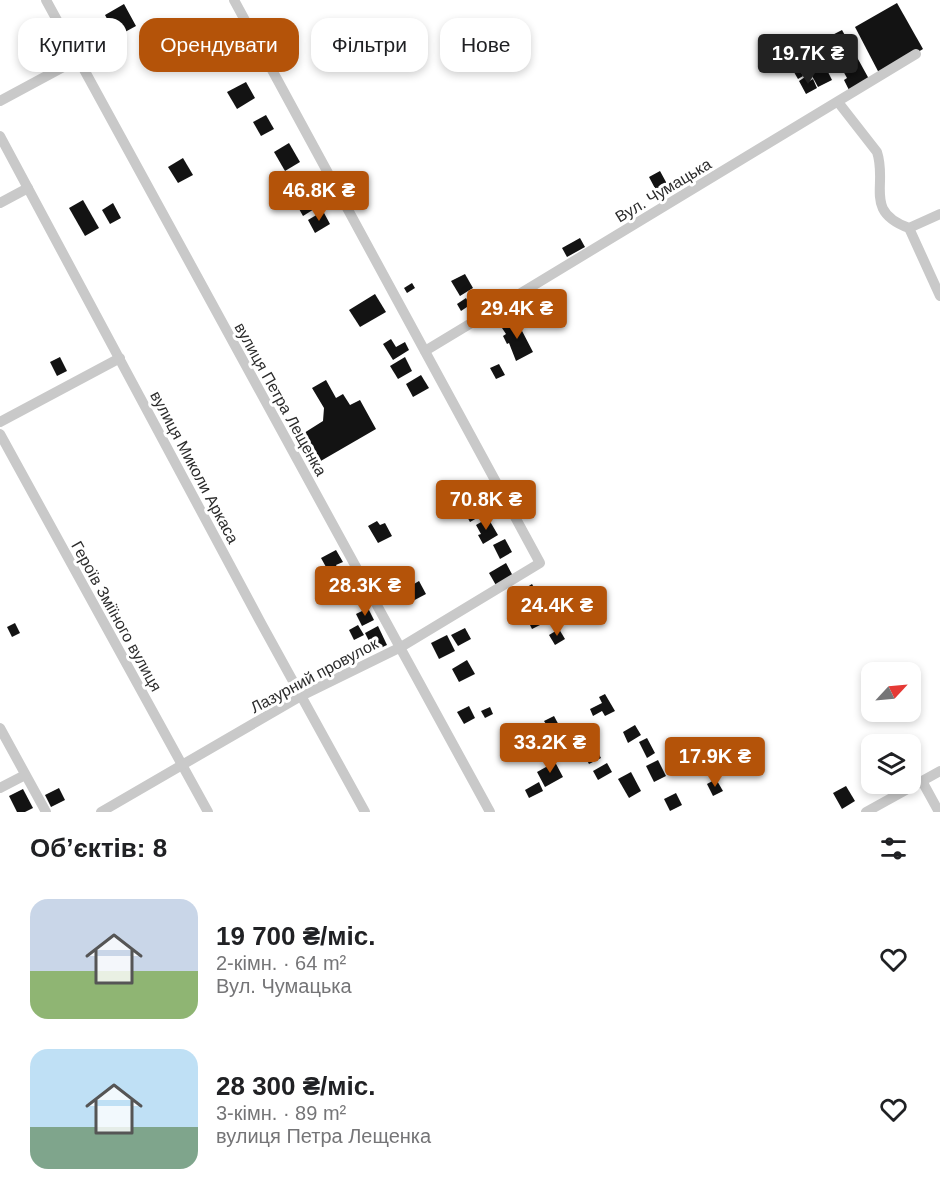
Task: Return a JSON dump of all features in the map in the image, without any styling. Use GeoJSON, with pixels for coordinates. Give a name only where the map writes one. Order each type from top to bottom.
{"type":"FeatureCollection","features":[{"type":"Feature","properties":{"kind":"street","name":"вулиця Петра Лещенка"},"geometry":{"type":"LineString","coordinates":[[46,0],[56,18]]}},
{"type":"Feature","properties":{"kind":"street"},"geometry":{"type":"LineString","coordinates":[[234,0],[425,351]]}},
{"type":"Feature","properties":{"kind":"street","name":"Вул. Чумацька"},"geometry":{"type":"LineString","coordinates":[[425,351],[916,54]]}},
{"type":"Feature","properties":{"kind":"street"},"geometry":{"type":"LineString","coordinates":[[0,100],[53,72]]}},
{"type":"Feature","properties":{"kind":"street","name":"вулиця Петра Лещенка"},"geometry":{"type":"LineString","coordinates":[[85,72],[490,812]]}},
{"type":"Feature","properties":{"kind":"street"},"geometry":{"type":"LineString","coordinates":[[838,102],[877,152],[881,204],[894,222],[909,228],[940,296]]}},
{"type":"Feature","properties":{"kind":"street","name":"вулиця Миколи Аркаса"},"geometry":{"type":"LineString","coordinates":[[0,136],[365,812]]}},
{"type":"Feature","properties":{"kind":"street"},"geometry":{"type":"LineString","coordinates":[[0,203],[28,188]]}},
{"type":"Feature","properties":{"kind":"street"},"geometry":{"type":"LineString","coordinates":[[909,228],[940,214]]}},
{"type":"Feature","properties":{"kind":"street","name":"Лазурний провулок"},"geometry":{"type":"LineString","coordinates":[[101,812],[301,696],[400,647],[540,563],[425,351]]}},
{"type":"Feature","properties":{"kind":"street"},"geometry":{"type":"LineString","coordinates":[[0,422],[120,358]]}},
{"type":"Feature","properties":{"kind":"street","name":"Героїв Зміїного вулиця"},"geometry":{"type":"LineString","coordinates":[[0,434],[208,812]]}},
{"type":"Feature","properties":{"kind":"street"},"geometry":{"type":"LineString","coordinates":[[0,728],[46,812]]}},
{"type":"Feature","properties":{"kind":"street"},"geometry":{"type":"LineString","coordinates":[[866,812],[940,771]]}},
{"type":"Feature","properties":{"kind":"street"},"geometry":{"type":"LineString","coordinates":[[0,788],[26,775]]}},
{"type":"Feature","properties":{"kind":"street"},"geometry":{"type":"LineString","coordinates":[[922,781],[939,812]]}},
{"type":"Feature","properties":{"kind":"building"},"geometry":{"type":"Polygon","coordinates":[[[897,3],[923,49],[880,75],[855,27],[897,3]]]}},
{"type":"Feature","properties":{"kind":"building"},"geometry":{"type":"Polygon","coordinates":[[[124,4],[136,26],[127,31],[127,18],[107,18],[105,15],[124,4]]]}},
{"type":"Feature","properties":{"kind":"building"},"geometry":{"type":"Polygon","coordinates":[[[842,30],[869,79],[849,90],[844,80],[847,78],[832,51],[822,57],[815,44],[842,30]]]}},
{"type":"Feature","properties":{"kind":"building"},"geometry":{"type":"Polygon","coordinates":[[[801,55],[807,66],[800,70],[803,76],[798,79],[788,62],[801,55]]]}},
{"type":"Feature","properties":{"kind":"building"},"geometry":{"type":"Polygon","coordinates":[[[825,66],[832,80],[818,87],[811,74],[825,66]]]}},
{"type":"Feature","properties":{"kind":"building"},"geometry":{"type":"Polygon","coordinates":[[[805,77],[808,82],[813,79],[817,88],[806,94],[799,81],[805,77]]]}},
{"type":"Feature","properties":{"kind":"building"},"geometry":{"type":"Polygon","coordinates":[[[246,82],[255,98],[237,109],[227,92],[246,82]]]}},
{"type":"Feature","properties":{"kind":"building"},"geometry":{"type":"Polygon","coordinates":[[[266,115],[274,129],[261,136],[253,122],[266,115]]]}},
{"type":"Feature","properties":{"kind":"building"},"geometry":{"type":"Polygon","coordinates":[[[289,143],[300,162],[285,171],[274,152],[289,143]]]}},
{"type":"Feature","properties":{"kind":"building"},"geometry":{"type":"Polygon","coordinates":[[[183,158],[193,175],[178,183],[168,167],[183,158]]]}},
{"type":"Feature","properties":{"kind":"building"},"geometry":{"type":"Polygon","coordinates":[[[660,171],[672,193],[667,196],[664,191],[658,194],[649,177],[660,171]]]}},
{"type":"Feature","properties":{"kind":"building"},"geometry":{"type":"Polygon","coordinates":[[[310,190],[319,206],[303,216],[294,200],[310,190]]]}},
{"type":"Feature","properties":{"kind":"building"},"geometry":{"type":"Polygon","coordinates":[[[83,200],[99,228],[85,236],[69,208],[83,200]]]}},
{"type":"Feature","properties":{"kind":"building"},"geometry":{"type":"Polygon","coordinates":[[[113,203],[121,218],[110,224],[102,210],[113,203]]]}},
{"type":"Feature","properties":{"kind":"building"},"geometry":{"type":"Polygon","coordinates":[[[323,211],[330,224],[315,233],[308,220],[323,211]]]}},
{"type":"Feature","properties":{"kind":"building"},"geometry":{"type":"Polygon","coordinates":[[[580,238],[585,247],[567,257],[562,248],[580,238]]]}},
{"type":"Feature","properties":{"kind":"building"},"geometry":{"type":"Polygon","coordinates":[[[465,274],[473,288],[460,296],[451,281],[465,274]]]}},
{"type":"Feature","properties":{"kind":"building"},"geometry":{"type":"Polygon","coordinates":[[[412,283],[415,288],[407,293],[404,288],[412,283]]]}},
{"type":"Feature","properties":{"kind":"building"},"geometry":{"type":"Polygon","coordinates":[[[375,294],[386,312],[360,327],[349,310],[375,294]]]}},
{"type":"Feature","properties":{"kind":"building"},"geometry":{"type":"Polygon","coordinates":[[[466,298],[470,305],[461,311],[457,304],[466,298]]]}},
{"type":"Feature","properties":{"kind":"building"},"geometry":{"type":"Polygon","coordinates":[[[517,319],[521,325],[513,330],[520,327],[533,352],[516,361],[509,343],[507,344],[503,336],[506,334],[502,328],[517,319]]]}},
{"type":"Feature","properties":{"kind":"building"},"geometry":{"type":"Polygon","coordinates":[[[391,339],[396,347],[405,342],[409,350],[393,360],[383,344],[391,339]]]}},
{"type":"Feature","properties":{"kind":"building"},"geometry":{"type":"Polygon","coordinates":[[[60,357],[67,371],[57,376],[50,362],[60,357]]]}},
{"type":"Feature","properties":{"kind":"building"},"geometry":{"type":"Polygon","coordinates":[[[405,357],[412,371],[398,379],[390,366],[405,357]]]}},
{"type":"Feature","properties":{"kind":"building"},"geometry":{"type":"Polygon","coordinates":[[[499,364],[505,375],[496,379],[490,368],[499,364]]]}},
{"type":"Feature","properties":{"kind":"building"},"geometry":{"type":"Polygon","coordinates":[[[421,375],[429,388],[413,397],[406,384],[421,375]]]}},
{"type":"Feature","properties":{"kind":"building"},"geometry":{"type":"Polygon","coordinates":[[[326,380],[336,398],[343,394],[350,405],[360,400],[376,429],[319,462],[304,433],[323,421],[324,408],[312,388],[326,380]]]}},
{"type":"Feature","properties":{"kind":"building"},"geometry":{"type":"Polygon","coordinates":[[[476,500],[484,514],[470,522],[462,508],[476,500]]]}},
{"type":"Feature","properties":{"kind":"building"},"geometry":{"type":"Polygon","coordinates":[[[488,518],[498,535],[483,544],[476,525],[488,518]]]}},
{"type":"Feature","properties":{"kind":"building"},"geometry":{"type":"Polygon","coordinates":[[[377,521],[380,525],[385,523],[392,536],[378,543],[368,526],[377,521]]]}},
{"type":"Feature","properties":{"kind":"building"},"geometry":{"type":"Polygon","coordinates":[[[505,539],[512,552],[500,559],[493,545],[505,539]]]}},
{"type":"Feature","properties":{"kind":"building"},"geometry":{"type":"Polygon","coordinates":[[[336,550],[343,562],[336,565],[340,572],[331,576],[321,558],[336,550]]]}},
{"type":"Feature","properties":{"kind":"building"},"geometry":{"type":"Polygon","coordinates":[[[506,563],[514,578],[497,587],[489,573],[506,563]]]}},
{"type":"Feature","properties":{"kind":"building"},"geometry":{"type":"Polygon","coordinates":[[[419,581],[426,594],[409,603],[402,591],[419,581]]]}},
{"type":"Feature","properties":{"kind":"building"},"geometry":{"type":"Polygon","coordinates":[[[532,584],[541,600],[528,607],[519,592],[532,584]]]}},
{"type":"Feature","properties":{"kind":"building"},"geometry":{"type":"Polygon","coordinates":[[[368,608],[374,620],[362,626],[356,614],[368,608]]]}},
{"type":"Feature","properties":{"kind":"building"},"geometry":{"type":"Polygon","coordinates":[[[543,611],[548,621],[532,629],[527,619],[543,611]]]}},
{"type":"Feature","properties":{"kind":"building"},"geometry":{"type":"Polygon","coordinates":[[[15,623],[20,633],[12,637],[7,627],[15,623]]]}},
{"type":"Feature","properties":{"kind":"building"},"geometry":{"type":"Polygon","coordinates":[[[358,625],[364,635],[354,640],[349,630],[358,625]]]}},
{"type":"Feature","properties":{"kind":"building"},"geometry":{"type":"Polygon","coordinates":[[[378,626],[387,645],[374,651],[365,633],[378,626]]]}},
{"type":"Feature","properties":{"kind":"building"},"geometry":{"type":"Polygon","coordinates":[[[465,628],[471,639],[458,646],[451,635],[465,628]]]}},
{"type":"Feature","properties":{"kind":"building"},"geometry":{"type":"Polygon","coordinates":[[[559,629],[565,639],[555,645],[549,635],[559,629]]]}},
{"type":"Feature","properties":{"kind":"building"},"geometry":{"type":"Polygon","coordinates":[[[447,635],[455,651],[439,659],[431,643],[447,635]]]}},
{"type":"Feature","properties":{"kind":"building"},"geometry":{"type":"Polygon","coordinates":[[[467,660],[475,674],[459,682],[452,669],[467,660]]]}},
{"type":"Feature","properties":{"kind":"building"},"geometry":{"type":"Polygon","coordinates":[[[605,694],[615,711],[605,716],[602,711],[593,716],[590,709],[602,703],[599,697],[605,694]]]}},
{"type":"Feature","properties":{"kind":"building"},"geometry":{"type":"Polygon","coordinates":[[[469,706],[475,718],[464,724],[457,712],[469,706]]]}},
{"type":"Feature","properties":{"kind":"building"},"geometry":{"type":"Polygon","coordinates":[[[490,707],[493,714],[485,718],[481,711],[490,707]]]}},
{"type":"Feature","properties":{"kind":"building"},"geometry":{"type":"Polygon","coordinates":[[[554,716],[561,729],[552,734],[544,721],[554,716]]]}},
{"type":"Feature","properties":{"kind":"building"},"geometry":{"type":"Polygon","coordinates":[[[635,725],[641,735],[628,743],[623,732],[635,725]]]}},
{"type":"Feature","properties":{"kind":"building"},"geometry":{"type":"Polygon","coordinates":[[[647,738],[655,753],[647,758],[639,742],[647,738]]]}},
{"type":"Feature","properties":{"kind":"building"},"geometry":{"type":"Polygon","coordinates":[[[594,745],[601,758],[589,764],[582,751],[594,745]]]}},
{"type":"Feature","properties":{"kind":"building"},"geometry":{"type":"Polygon","coordinates":[[[658,760],[666,776],[654,782],[646,766],[658,760]]]}},
{"type":"Feature","properties":{"kind":"building"},"geometry":{"type":"Polygon","coordinates":[[[555,762],[563,777],[545,787],[537,772],[555,762]]]}},
{"type":"Feature","properties":{"kind":"building"},"geometry":{"type":"Polygon","coordinates":[[[607,763],[612,772],[598,780],[593,771],[607,763]]]}},
{"type":"Feature","properties":{"kind":"building"},"geometry":{"type":"Polygon","coordinates":[[[631,772],[641,791],[629,798],[618,779],[631,772]]]}},
{"type":"Feature","properties":{"kind":"building"},"geometry":{"type":"Polygon","coordinates":[[[716,779],[723,791],[713,796],[707,784],[716,779]]]}},
{"type":"Feature","properties":{"kind":"building"},"geometry":{"type":"Polygon","coordinates":[[[539,782],[543,791],[529,798],[525,790],[539,782]]]}},
{"type":"Feature","properties":{"kind":"building"},"geometry":{"type":"Polygon","coordinates":[[[846,786],[855,801],[842,809],[833,793],[846,786]]]}},
{"type":"Feature","properties":{"kind":"building"},"geometry":{"type":"Polygon","coordinates":[[[59,788],[65,800],[51,807],[45,795],[59,788]]]}},
{"type":"Feature","properties":{"kind":"building"},"geometry":{"type":"Polygon","coordinates":[[[23,789],[33,808],[25,812],[17,812],[9,796],[23,789]]]}},
{"type":"Feature","properties":{"kind":"building"},"geometry":{"type":"Polygon","coordinates":[[[676,793],[682,805],[670,811],[664,799],[676,793]]]}}]}
